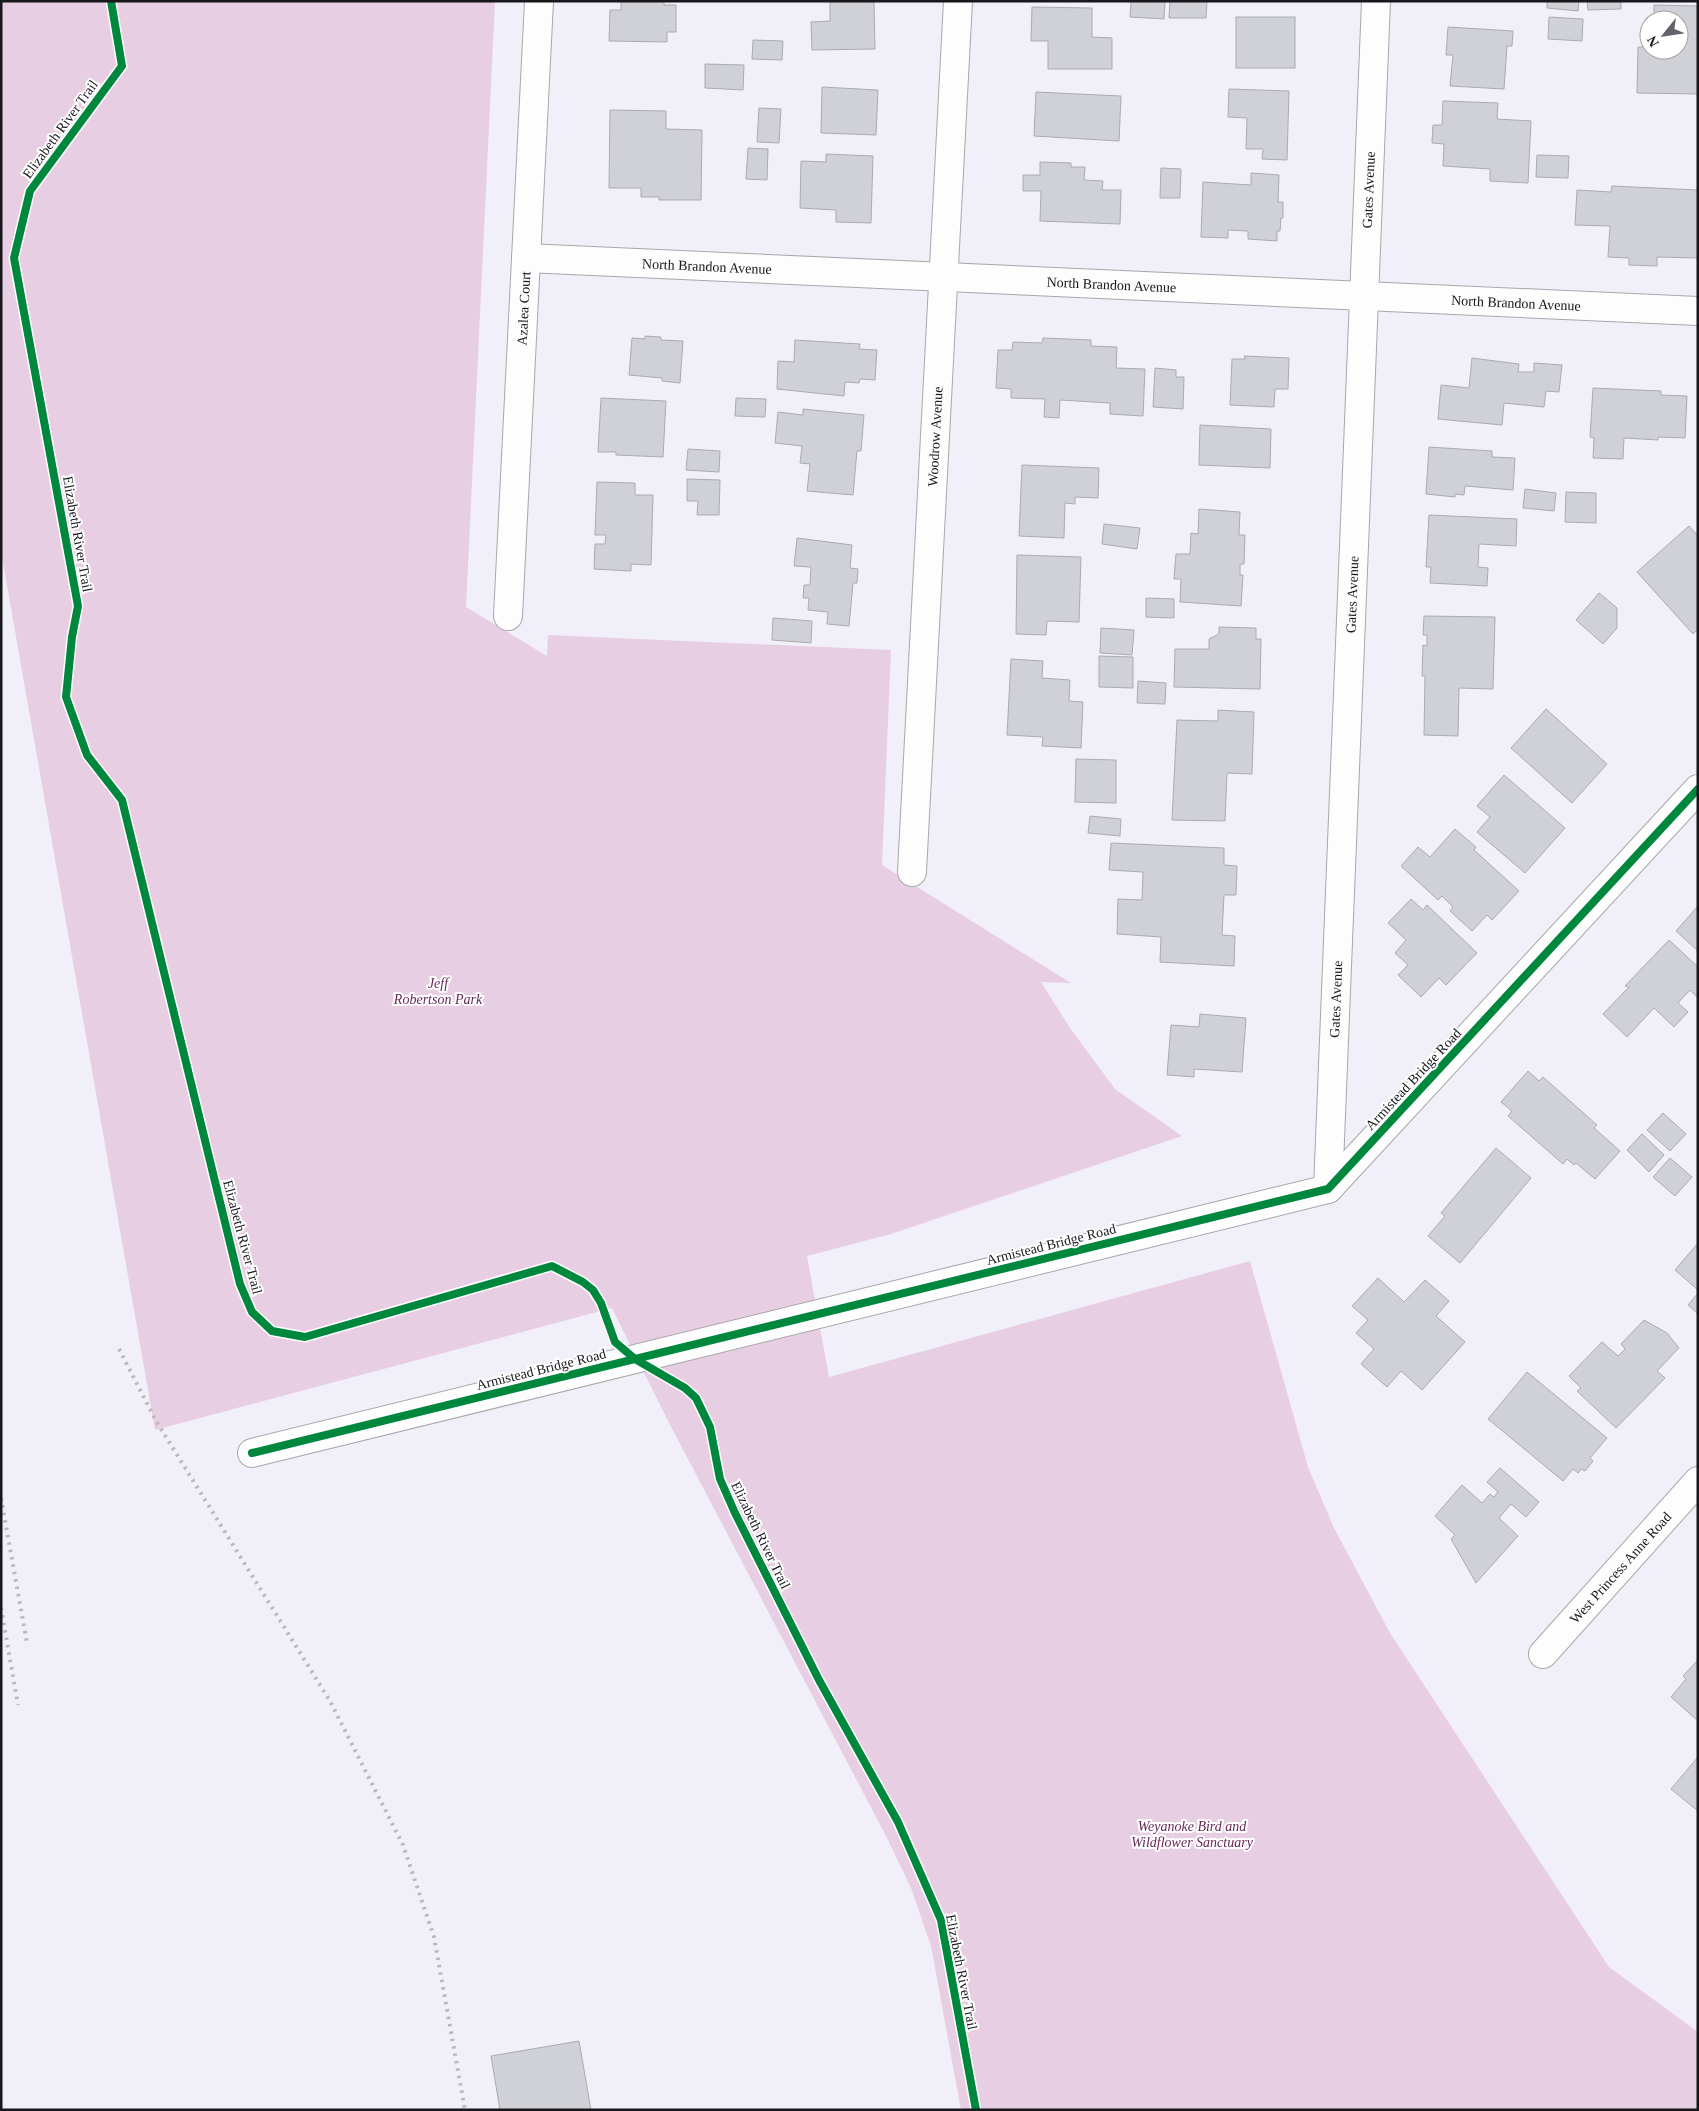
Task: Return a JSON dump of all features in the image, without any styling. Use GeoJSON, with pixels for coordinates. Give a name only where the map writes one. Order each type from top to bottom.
{"type":"FeatureCollection","features":[{"type":"Feature","properties":{"kind":"street","name":"Azalea Court"},"geometry":{"type":"LineString","coordinates":[[508,616],[539,1]]}},
{"type":"Feature","properties":{"kind":"street","name":"Woodrow Avenue"},"geometry":{"type":"LineString","coordinates":[[912,872],[958,1]]}},
{"type":"Feature","properties":{"kind":"street","name":"Gates Avenue"},"geometry":{"type":"LineString","coordinates":[[1328,1189],[1376,1]]}},
{"type":"Feature","properties":{"kind":"street","name":"North Brandon Avenue"},"geometry":{"type":"LineString","coordinates":[[526,258],[1698,311]]}},
{"type":"Feature","properties":{"kind":"street","name":"Armistead Bridge Road"},"geometry":{"type":"LineString","coordinates":[[252,1453],[1328,1189],[1698,789]]}},
{"type":"Feature","properties":{"kind":"street","name":"West Princess Anne Road"},"geometry":{"type":"LineString","coordinates":[[1543,1654],[1698,1480]]}},
{"type":"Feature","properties":{"kind":"green space","name":"Jeff Robertson Park"},"geometry":{"type":"Polygon","coordinates":[[[1,1],[495,1],[466,607],[547,656],[548,635],[891,650],[882,865],[1071,983],[1041,982],[1070,1028],[1115,1089],[1182,1136],[891,1234],[807,1256],[829,1377],[1250,1261],[1308,1467],[1334,1528],[1390,1633],[1609,1967],[1698,2032],[1698,2110],[961,2110],[931,1946],[911,1888],[886,1836],[668,1421],[612,1308],[155,1430],[1,551],[1,1]]]}},
{"type":"Feature","properties":{"kind":"building"},"geometry":{"type":"Polygon","coordinates":[[[621,1],[664,1],[664,5],[676,5],[676,32],[667,32],[667,42],[609,41],[610,10],[621,10],[621,1]]]}},
{"type":"Feature","properties":{"kind":"building"},"geometry":{"type":"Polygon","coordinates":[[[1131,1],[1165,1],[1164,19],[1130,17],[1131,1]]]}},
{"type":"Feature","properties":{"kind":"building"},"geometry":{"type":"Polygon","coordinates":[[[1170,1],[1207,1],[1206,18],[1169,18],[1170,1]]]}},
{"type":"Feature","properties":{"kind":"building"},"geometry":{"type":"Polygon","coordinates":[[[1547,1],[1579,1],[1578,11],[1547,8],[1547,1]]]}},
{"type":"Feature","properties":{"kind":"building"},"geometry":{"type":"Polygon","coordinates":[[[1587,1],[1621,1],[1621,9],[1588,10],[1587,1]]]}},
{"type":"Feature","properties":{"kind":"building"},"geometry":{"type":"Polygon","coordinates":[[[830,2],[874,2],[875,49],[812,50],[811,22],[830,21],[830,2]]]}},
{"type":"Feature","properties":{"kind":"building"},"geometry":{"type":"Polygon","coordinates":[[[1654,5],[1698,6],[1698,94],[1637,93],[1638,47],[1639,60],[1689,60],[1689,10],[1654,10],[1654,5]]]}},
{"type":"Feature","properties":{"kind":"building"},"geometry":{"type":"Polygon","coordinates":[[[1032,7],[1092,8],[1092,37],[1112,38],[1112,69],[1048,69],[1048,41],[1031,41],[1032,7]]]}},
{"type":"Feature","properties":{"kind":"building"},"geometry":{"type":"Polygon","coordinates":[[[1236,17],[1295,17],[1295,68],[1236,68],[1236,17]]]}},
{"type":"Feature","properties":{"kind":"building"},"geometry":{"type":"Polygon","coordinates":[[[1549,17],[1583,19],[1582,41],[1548,39],[1549,17]]]}},
{"type":"Feature","properties":{"kind":"building"},"geometry":{"type":"Polygon","coordinates":[[[1448,27],[1513,31],[1512,46],[1507,46],[1504,89],[1450,86],[1453,55],[1446,55],[1448,27]]]}},
{"type":"Feature","properties":{"kind":"building"},"geometry":{"type":"Polygon","coordinates":[[[753,40],[783,41],[782,60],[752,59],[753,40]]]}},
{"type":"Feature","properties":{"kind":"building"},"geometry":{"type":"Polygon","coordinates":[[[705,64],[744,65],[743,90],[705,88],[705,64]]]}},
{"type":"Feature","properties":{"kind":"building"},"geometry":{"type":"Polygon","coordinates":[[[822,87],[878,90],[876,135],[821,133],[822,87]]]}},
{"type":"Feature","properties":{"kind":"building"},"geometry":{"type":"Polygon","coordinates":[[[1229,89],[1289,91],[1287,160],[1262,159],[1263,149],[1246,149],[1247,118],[1228,117],[1229,89]]]}},
{"type":"Feature","properties":{"kind":"building"},"geometry":{"type":"Polygon","coordinates":[[[1036,92],[1121,96],[1119,141],[1034,136],[1036,92]]]}},
{"type":"Feature","properties":{"kind":"building"},"geometry":{"type":"Polygon","coordinates":[[[1443,101],[1498,103],[1497,119],[1531,121],[1528,183],[1490,181],[1490,169],[1443,166],[1444,144],[1432,143],[1433,125],[1442,125],[1443,101]]]}},
{"type":"Feature","properties":{"kind":"building"},"geometry":{"type":"Polygon","coordinates":[[[759,108],[781,109],[779,143],[757,142],[759,108]]]}},
{"type":"Feature","properties":{"kind":"building"},"geometry":{"type":"Polygon","coordinates":[[[610,110],[666,111],[666,129],[702,130],[701,200],[659,200],[659,197],[641,197],[641,188],[609,188],[610,110]]]}},
{"type":"Feature","properties":{"kind":"building"},"geometry":{"type":"Polygon","coordinates":[[[748,148],[768,149],[767,180],[746,179],[748,148]]]}},
{"type":"Feature","properties":{"kind":"building"},"geometry":{"type":"Polygon","coordinates":[[[826,154],[873,156],[871,223],[836,222],[836,210],[800,208],[801,161],[826,162],[826,154]]]}},
{"type":"Feature","properties":{"kind":"building"},"geometry":{"type":"Polygon","coordinates":[[[1537,155],[1569,156],[1568,178],[1536,177],[1537,155]]]}},
{"type":"Feature","properties":{"kind":"building"},"geometry":{"type":"Polygon","coordinates":[[[1040,162],[1071,163],[1071,167],[1085,167],[1084,180],[1103,181],[1102,190],[1121,190],[1120,224],[1040,221],[1041,191],[1023,191],[1023,175],[1040,175],[1040,162]]]}},
{"type":"Feature","properties":{"kind":"building"},"geometry":{"type":"Polygon","coordinates":[[[1161,168],[1181,169],[1180,198],[1160,198],[1161,168]]]}},
{"type":"Feature","properties":{"kind":"building"},"geometry":{"type":"Polygon","coordinates":[[[1251,173],[1279,175],[1278,202],[1283,202],[1283,218],[1281,218],[1280,231],[1277,231],[1277,241],[1248,239],[1248,231],[1228,230],[1228,238],[1201,237],[1203,182],[1251,185],[1251,173]]]}},
{"type":"Feature","properties":{"kind":"building"},"geometry":{"type":"Polygon","coordinates":[[[1612,186],[1698,190],[1698,258],[1657,257],[1657,266],[1629,265],[1629,258],[1608,257],[1610,226],[1575,225],[1577,190],[1611,192],[1612,186]]]}},
{"type":"Feature","properties":{"kind":"building"},"geometry":{"type":"Polygon","coordinates":[[[645,336],[661,337],[661,340],[683,341],[680,383],[662,381],[662,378],[629,375],[632,338],[645,339],[645,336]]]}},
{"type":"Feature","properties":{"kind":"building"},"geometry":{"type":"Polygon","coordinates":[[[1043,338],[1091,340],[1091,346],[1117,347],[1116,368],[1145,369],[1143,416],[1110,414],[1110,403],[1060,400],[1059,418],[1044,417],[1045,399],[1011,398],[1011,389],[996,388],[998,350],[1012,350],[1013,342],[1042,343],[1043,338]]]}},
{"type":"Feature","properties":{"kind":"building"},"geometry":{"type":"Polygon","coordinates":[[[795,340],[860,344],[859,349],[877,350],[875,380],[860,379],[859,383],[845,382],[844,396],[777,389],[778,361],[794,362],[795,340]]]}},
{"type":"Feature","properties":{"kind":"building"},"geometry":{"type":"Polygon","coordinates":[[[1244,356],[1289,358],[1288,389],[1275,389],[1274,407],[1230,405],[1232,359],[1245,359],[1244,356]]]}},
{"type":"Feature","properties":{"kind":"building"},"geometry":{"type":"Polygon","coordinates":[[[1472,358],[1519,364],[1518,372],[1534,372],[1534,363],[1562,365],[1559,392],[1546,391],[1544,407],[1504,403],[1502,425],[1438,419],[1441,385],[1469,388],[1472,358]]]}},
{"type":"Feature","properties":{"kind":"building"},"geometry":{"type":"Polygon","coordinates":[[[1155,368],[1176,370],[1176,377],[1184,377],[1183,409],[1153,407],[1155,368]]]}},
{"type":"Feature","properties":{"kind":"building"},"geometry":{"type":"Polygon","coordinates":[[[1593,388],[1661,391],[1661,395],[1687,396],[1685,438],[1658,437],[1658,440],[1624,438],[1623,459],[1593,458],[1594,438],[1590,437],[1593,388]]]}},
{"type":"Feature","properties":{"kind":"building"},"geometry":{"type":"Polygon","coordinates":[[[601,398],[666,401],[663,457],[616,455],[616,452],[598,452],[601,398]]]}},
{"type":"Feature","properties":{"kind":"building"},"geometry":{"type":"Polygon","coordinates":[[[736,398],[766,399],[765,417],[735,416],[736,398]]]}},
{"type":"Feature","properties":{"kind":"building"},"geometry":{"type":"Polygon","coordinates":[[[803,409],[864,415],[861,451],[857,451],[853,495],[807,491],[810,464],[800,463],[802,446],[775,443],[778,412],[803,415],[803,409]]]}},
{"type":"Feature","properties":{"kind":"building"},"geometry":{"type":"Polygon","coordinates":[[[1200,425],[1271,429],[1270,468],[1199,465],[1200,425]]]}},
{"type":"Feature","properties":{"kind":"building"},"geometry":{"type":"Polygon","coordinates":[[[1429,447],[1492,451],[1492,457],[1515,458],[1513,490],[1465,486],[1464,495],[1455,494],[1455,497],[1426,494],[1429,447]]]}},
{"type":"Feature","properties":{"kind":"building"},"geometry":{"type":"Polygon","coordinates":[[[688,449],[720,451],[719,472],[686,470],[688,449]]]}},
{"type":"Feature","properties":{"kind":"building"},"geometry":{"type":"Polygon","coordinates":[[[1022,465],[1099,468],[1098,498],[1075,497],[1075,504],[1065,503],[1064,538],[1019,536],[1022,465]]]}},
{"type":"Feature","properties":{"kind":"building"},"geometry":{"type":"Polygon","coordinates":[[[687,479],[720,480],[719,515],[697,515],[698,501],[687,501],[687,479]]]}},
{"type":"Feature","properties":{"kind":"building"},"geometry":{"type":"Polygon","coordinates":[[[597,482],[635,483],[635,495],[653,495],[651,565],[631,564],[631,571],[594,569],[595,544],[605,544],[606,535],[595,535],[597,482]]]}},
{"type":"Feature","properties":{"kind":"building"},"geometry":{"type":"Polygon","coordinates":[[[1525,489],[1556,493],[1554,511],[1523,508],[1525,489]]]}},
{"type":"Feature","properties":{"kind":"building"},"geometry":{"type":"Polygon","coordinates":[[[1566,492],[1596,493],[1596,523],[1565,522],[1566,492]]]}},
{"type":"Feature","properties":{"kind":"building"},"geometry":{"type":"Polygon","coordinates":[[[1199,509],[1240,512],[1239,535],[1245,535],[1244,564],[1240,564],[1240,575],[1243,575],[1241,606],[1180,602],[1181,579],[1174,579],[1176,554],[1190,554],[1191,533],[1198,534],[1199,509]]]}},
{"type":"Feature","properties":{"kind":"building"},"geometry":{"type":"Polygon","coordinates":[[[1429,515],[1517,519],[1516,546],[1479,544],[1478,567],[1488,568],[1487,586],[1430,583],[1431,567],[1426,567],[1429,515]]]}},
{"type":"Feature","properties":{"kind":"building"},"geometry":{"type":"Polygon","coordinates":[[[1104,524],[1140,528],[1137,549],[1102,544],[1104,524]]]}},
{"type":"Feature","properties":{"kind":"building"},"geometry":{"type":"Polygon","coordinates":[[[1689,526],[1698,536],[1698,629],[1693,634],[1637,572],[1689,526]]]}},
{"type":"Feature","properties":{"kind":"building"},"geometry":{"type":"Polygon","coordinates":[[[797,538],[852,545],[850,568],[858,569],[857,583],[853,583],[849,626],[827,624],[828,612],[808,610],[809,598],[803,598],[804,585],[810,585],[811,567],[794,566],[797,538]]]}},
{"type":"Feature","properties":{"kind":"building"},"geometry":{"type":"Polygon","coordinates":[[[1017,555],[1081,557],[1079,622],[1047,621],[1046,635],[1016,634],[1017,555]]]}},
{"type":"Feature","properties":{"kind":"building"},"geometry":{"type":"Polygon","coordinates":[[[1599,593],[1617,608],[1617,628],[1603,644],[1576,620],[1599,593]]]}},
{"type":"Feature","properties":{"kind":"building"},"geometry":{"type":"Polygon","coordinates":[[[1146,598],[1174,599],[1174,618],[1146,617],[1146,598]]]}},
{"type":"Feature","properties":{"kind":"building"},"geometry":{"type":"Polygon","coordinates":[[[1424,616],[1495,617],[1493,689],[1459,688],[1458,736],[1424,735],[1425,676],[1422,676],[1423,645],[1427,646],[1427,635],[1423,635],[1424,616]]]}},
{"type":"Feature","properties":{"kind":"building"},"geometry":{"type":"Polygon","coordinates":[[[773,618],[812,621],[811,643],[772,640],[773,618]]]}},
{"type":"Feature","properties":{"kind":"building"},"geometry":{"type":"Polygon","coordinates":[[[1219,627],[1256,628],[1256,639],[1261,639],[1260,689],[1174,687],[1175,649],[1209,649],[1209,639],[1219,634],[1219,627]]]}},
{"type":"Feature","properties":{"kind":"building"},"geometry":{"type":"Polygon","coordinates":[[[1101,628],[1134,630],[1132,655],[1100,653],[1101,628]]]}},
{"type":"Feature","properties":{"kind":"building"},"geometry":{"type":"Polygon","coordinates":[[[1099,656],[1133,657],[1133,688],[1099,687],[1099,656]]]}},
{"type":"Feature","properties":{"kind":"building"},"geometry":{"type":"Polygon","coordinates":[[[1011,659],[1043,661],[1042,678],[1070,680],[1069,701],[1083,702],[1081,748],[1042,746],[1043,737],[1007,735],[1011,659]]]}},
{"type":"Feature","properties":{"kind":"building"},"geometry":{"type":"Polygon","coordinates":[[[1138,681],[1166,683],[1165,704],[1137,703],[1138,681]]]}},
{"type":"Feature","properties":{"kind":"building"},"geometry":{"type":"Polygon","coordinates":[[[1546,709],[1607,764],[1572,803],[1511,748],[1546,709]]]}},
{"type":"Feature","properties":{"kind":"building"},"geometry":{"type":"Polygon","coordinates":[[[1218,710],[1254,712],[1252,774],[1227,773],[1225,821],[1172,820],[1177,720],[1218,721],[1218,710]]]}},
{"type":"Feature","properties":{"kind":"building"},"geometry":{"type":"Polygon","coordinates":[[[1076,759],[1116,760],[1116,803],[1075,802],[1076,759]]]}},
{"type":"Feature","properties":{"kind":"building"},"geometry":{"type":"Polygon","coordinates":[[[1504,775],[1565,828],[1525,873],[1477,832],[1490,817],[1477,806],[1504,775]]]}},
{"type":"Feature","properties":{"kind":"building"},"geometry":{"type":"Polygon","coordinates":[[[1090,816],[1121,819],[1120,836],[1088,833],[1090,816]]]}},
{"type":"Feature","properties":{"kind":"building"},"geometry":{"type":"Polygon","coordinates":[[[1455,829],[1476,847],[1474,850],[1519,891],[1492,920],[1487,915],[1472,931],[1450,911],[1453,907],[1442,896],[1438,900],[1401,866],[1418,847],[1430,857],[1455,829]]]}},
{"type":"Feature","properties":{"kind":"building"},"geometry":{"type":"Polygon","coordinates":[[[1111,843],[1224,848],[1224,865],[1237,866],[1236,895],[1224,895],[1222,935],[1235,936],[1234,966],[1160,962],[1161,937],[1117,934],[1118,899],[1142,900],[1143,872],[1109,870],[1111,843]]]}},
{"type":"Feature","properties":{"kind":"building"},"geometry":{"type":"Polygon","coordinates":[[[1411,899],[1423,910],[1427,905],[1477,953],[1446,985],[1439,978],[1421,997],[1398,975],[1408,965],[1395,953],[1406,940],[1388,923],[1411,899]]]}},
{"type":"Feature","properties":{"kind":"building"},"geometry":{"type":"Polygon","coordinates":[[[1698,906],[1698,951],[1676,931],[1698,906]]]}},
{"type":"Feature","properties":{"kind":"building"},"geometry":{"type":"Polygon","coordinates":[[[1669,940],[1698,967],[1698,998],[1690,990],[1678,1003],[1688,1012],[1674,1027],[1654,1008],[1627,1037],[1603,1014],[1629,987],[1625,986],[1669,940]]]}},
{"type":"Feature","properties":{"kind":"building"},"geometry":{"type":"Polygon","coordinates":[[[1200,1014],[1246,1018],[1242,1072],[1194,1069],[1194,1077],[1167,1075],[1171,1025],[1199,1027],[1200,1014]]]}},
{"type":"Feature","properties":{"kind":"building"},"geometry":{"type":"Polygon","coordinates":[[[1528,1071],[1539,1081],[1543,1077],[1597,1125],[1594,1128],[1620,1151],[1595,1179],[1576,1163],[1574,1165],[1567,1159],[1563,1164],[1508,1116],[1512,1111],[1501,1102],[1528,1071]]]}},
{"type":"Feature","properties":{"kind":"building"},"geometry":{"type":"Polygon","coordinates":[[[1663,1113],[1686,1134],[1670,1151],[1647,1130],[1663,1113]]]}},
{"type":"Feature","properties":{"kind":"building"},"geometry":{"type":"Polygon","coordinates":[[[1642,1134],[1664,1155],[1649,1172],[1627,1150],[1642,1134]]]}},
{"type":"Feature","properties":{"kind":"building"},"geometry":{"type":"Polygon","coordinates":[[[1496,1148],[1531,1178],[1460,1263],[1428,1236],[1445,1216],[1441,1213],[1496,1148]]]}},
{"type":"Feature","properties":{"kind":"building"},"geometry":{"type":"Polygon","coordinates":[[[1670,1158],[1692,1177],[1675,1196],[1653,1177],[1670,1158]]]}},
{"type":"Feature","properties":{"kind":"building"},"geometry":{"type":"Polygon","coordinates":[[[1698,1243],[1698,1290],[1675,1270],[1698,1243]]]}},
{"type":"Feature","properties":{"kind":"building"},"geometry":{"type":"Polygon","coordinates":[[[1378,1278],[1404,1302],[1425,1280],[1449,1301],[1436,1316],[1465,1342],[1422,1390],[1401,1371],[1387,1387],[1361,1364],[1374,1349],[1356,1333],[1368,1320],[1352,1306],[1378,1278]]]}},
{"type":"Feature","properties":{"kind":"building"},"geometry":{"type":"Polygon","coordinates":[[[1698,1293],[1698,1314],[1688,1305],[1698,1293]]]}},
{"type":"Feature","properties":{"kind":"building"},"geometry":{"type":"Polygon","coordinates":[[[1644,1320],[1667,1333],[1679,1348],[1657,1371],[1665,1378],[1616,1428],[1577,1391],[1581,1388],[1569,1376],[1602,1342],[1618,1356],[1625,1349],[1621,1344],[1644,1320]]]}},
{"type":"Feature","properties":{"kind":"building"},"geometry":{"type":"Polygon","coordinates":[[[1527,1372],[1607,1438],[1590,1458],[1593,1461],[1585,1471],[1581,1469],[1578,1473],[1573,1469],[1563,1481],[1488,1419],[1527,1372]]]}},
{"type":"Feature","properties":{"kind":"building"},"geometry":{"type":"Polygon","coordinates":[[[1500,1468],[1539,1502],[1526,1517],[1511,1504],[1499,1518],[1518,1536],[1476,1583],[1451,1539],[1455,1535],[1435,1516],[1462,1485],[1482,1503],[1490,1494],[1494,1497],[1498,1492],[1487,1482],[1500,1468]]]}},
{"type":"Feature","properties":{"kind":"building"},"geometry":{"type":"Polygon","coordinates":[[[1698,1660],[1698,1721],[1671,1697],[1686,1679],[1683,1676],[1698,1660]]]}},
{"type":"Feature","properties":{"kind":"building"},"geometry":{"type":"Polygon","coordinates":[[[1698,1757],[1698,1811],[1671,1789],[1698,1757]]]}},
{"type":"Feature","properties":{"kind":"building"},"geometry":{"type":"Polygon","coordinates":[[[579,2041],[591,2110],[500,2110],[491,2056],[579,2041]]]}},
{"type":"Feature","properties":{"kind":"railway"},"geometry":{"type":"LineString","coordinates":[[119,1349],[156,1421],[330,1701],[403,1845],[434,1937],[465,2110]]}},
{"type":"Feature","properties":{"kind":"railway"},"geometry":{"type":"LineString","coordinates":[[1,1498],[27,1643]]}},
{"type":"Feature","properties":{"kind":"railway"},"geometry":{"type":"LineString","coordinates":[[1,1608],[18,1705]]}},
{"type":"Feature","properties":{"kind":"cycle path","name":"Elizabeth River Trail"},"geometry":{"type":"LineString","coordinates":[[111,1],[122,66],[30,191],[14,258],[78,606],[72,637],[66,697],[87,755],[122,800],[240,1284],[252,1312],[272,1331],[305,1337],[552,1266],[583,1282],[593,1290],[601,1303],[615,1342],[635,1359],[685,1388],[696,1398],[710,1427],[720,1479],[735,1513],[819,1680],[898,1822],[941,1920],[976,2110]]}},
{"type":"Feature","properties":{"kind":"cycle path"},"geometry":{"type":"LineString","coordinates":[[252,1453],[1328,1189],[1698,789]]}},
{"type":"Feature","properties":{"kind":"park label","name":"Weyanoke Bird and Wildflower Sanctuary"},"geometry":{"type":"Point","coordinates":[1192,1834]}}]}
